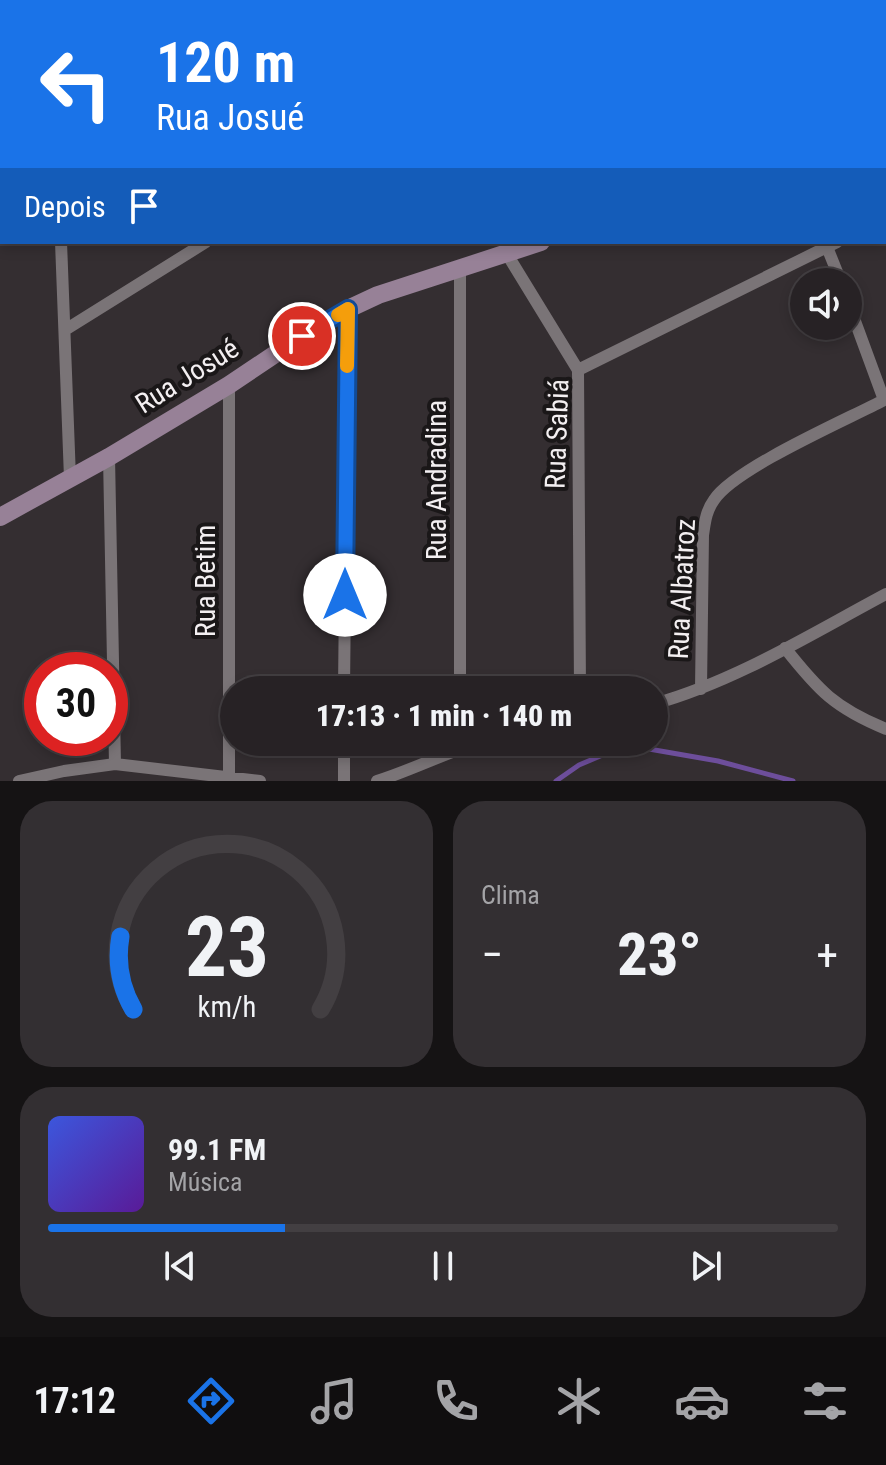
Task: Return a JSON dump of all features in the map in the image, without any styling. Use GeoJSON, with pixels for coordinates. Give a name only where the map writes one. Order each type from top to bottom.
{"type":"FeatureCollection","features":[{"type":"Feature","properties":{"kind":"street"},"geometry":{"type":"LineString","coordinates":[[61,244],[70,478]]}},
{"type":"Feature","properties":{"kind":"street"},"geometry":{"type":"LineString","coordinates":[[65,330],[203,244]]}},
{"type":"Feature","properties":{"kind":"street","name":"Rua Josué"},"geometry":{"type":"LineString","coordinates":[[0,517],[109,457],[348,309],[378,295],[535,244]]}},
{"type":"Feature","properties":{"kind":"street"},"geometry":{"type":"LineString","coordinates":[[830,244],[837,268]]}},
{"type":"Feature","properties":{"kind":"street","name":"Rua Sabiá"},"geometry":{"type":"LineString","coordinates":[[580,676],[578,370],[830,244]]}},
{"type":"Feature","properties":{"kind":"street"},"geometry":{"type":"LineString","coordinates":[[507,254],[578,370]]}},
{"type":"Feature","properties":{"kind":"street","name":"Rua Andradina"},"geometry":{"type":"LineString","coordinates":[[460,269],[460,676]]}},
{"type":"Feature","properties":{"kind":"street"},"geometry":{"type":"LineString","coordinates":[[344,676],[348,309]]}},
{"type":"Feature","properties":{"kind":"street"},"geometry":{"type":"LineString","coordinates":[[862,339],[885,401]]}},
{"type":"Feature","properties":{"kind":"street","name":"Rua Betim"},"geometry":{"type":"LineString","coordinates":[[229,385],[229,777]]}},
{"type":"Feature","properties":{"kind":"street","name":"Rua Albatroz"},"geometry":{"type":"LineString","coordinates":[[701,689],[703,535],[707,512],[715,497],[729,484],[767,460],[885,401]]}},
{"type":"Feature","properties":{"kind":"street"},"geometry":{"type":"LineString","coordinates":[[109,457],[115,764]]}},
{"type":"Feature","properties":{"kind":"street"},"geometry":{"type":"LineString","coordinates":[[668,700],[701,689],[886,594]]}},
{"type":"Feature","properties":{"kind":"street"},"geometry":{"type":"LineString","coordinates":[[785,648],[813,682],[840,707],[886,729]]}},
{"type":"Feature","properties":{"kind":"street"},"geometry":{"type":"LineString","coordinates":[[344,756],[344,781]]}},
{"type":"Feature","properties":{"kind":"street"},"geometry":{"type":"LineString","coordinates":[[377,781],[415,769],[439,756]]}},
{"type":"Feature","properties":{"kind":"street"},"geometry":{"type":"LineString","coordinates":[[19,781],[115,764],[260,781]]}},
{"type":"Feature","properties":{"kind":"waterway"},"geometry":{"type":"LineString","coordinates":[[556,781],[579,765],[626,745],[718,761],[793,781]]}},
{"type":"Feature","properties":{"kind":"slow traffic"},"geometry":{"type":"LineString","coordinates":[[338,315],[348,309],[347,366]]}},
{"type":"Feature","properties":{"kind":"route"},"geometry":{"type":"LineString","coordinates":[[302,336],[348,309],[345,595]]}}]}
